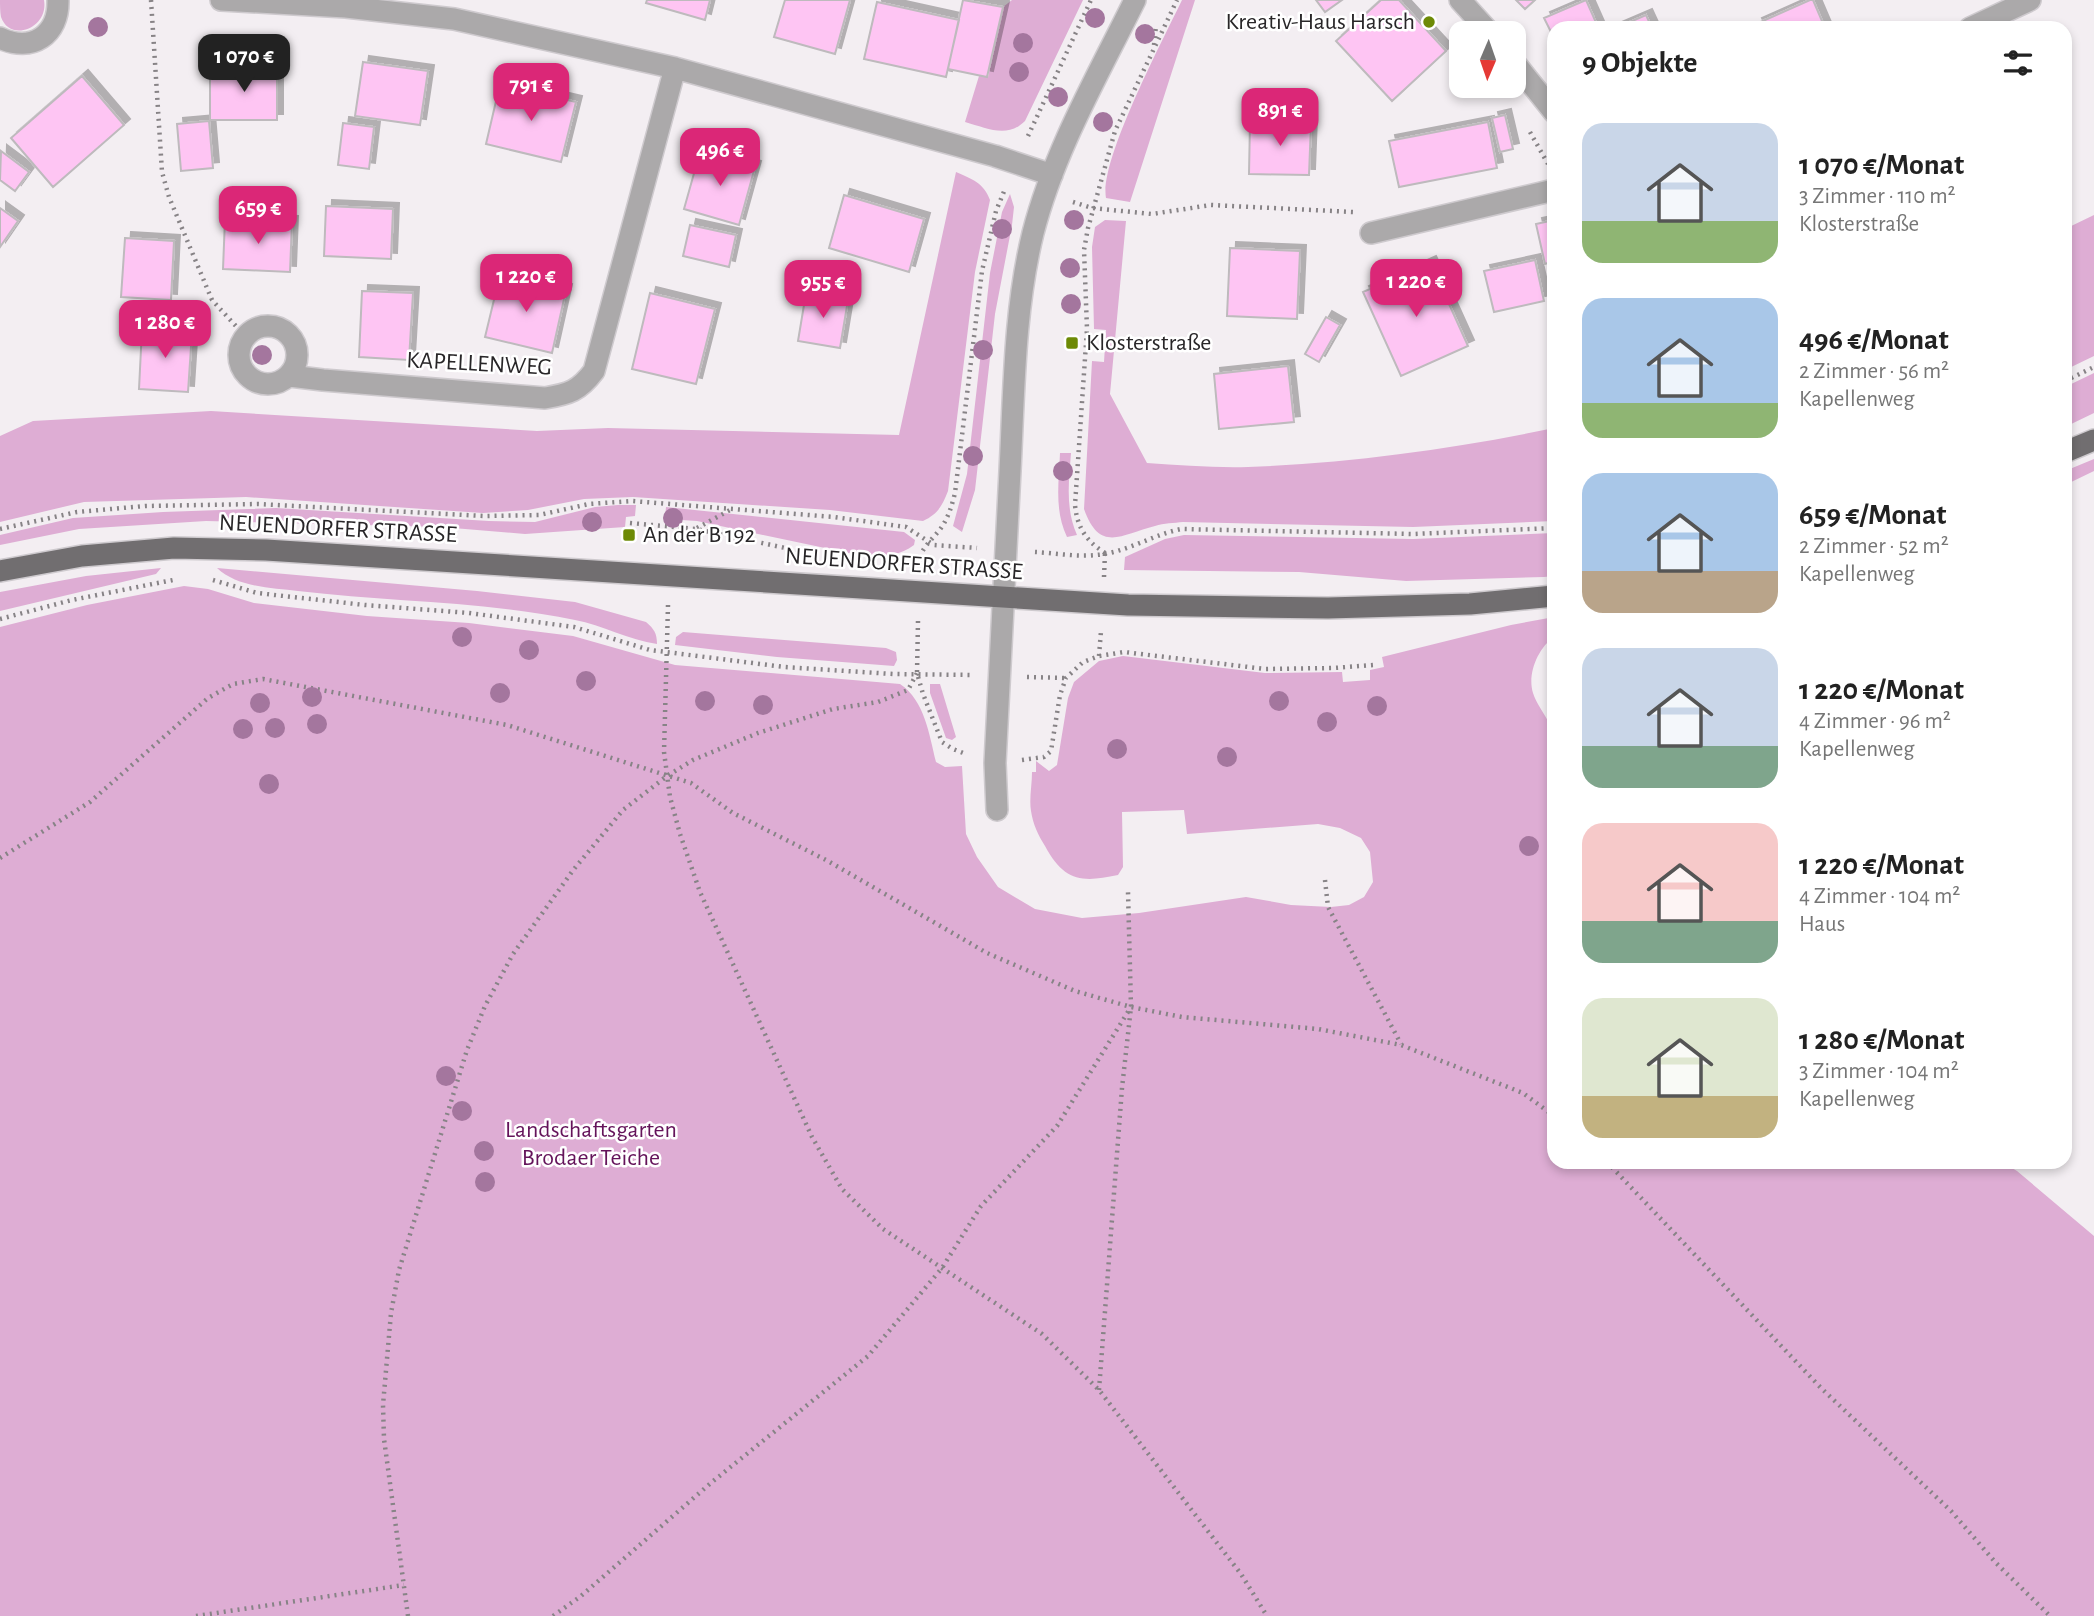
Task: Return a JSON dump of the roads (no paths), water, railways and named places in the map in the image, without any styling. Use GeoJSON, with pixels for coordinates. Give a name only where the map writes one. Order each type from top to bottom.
{"type":"FeatureCollection","features":[{"type":"Feature","properties":{"kind":"main road"},"geometry":{"type":"LineString","coordinates":[[2072,449],[2094,440]]}},
{"type":"Feature","properties":{"kind":"main road","name":"NEUENDORFER STRASSE"},"geometry":{"type":"LineString","coordinates":[[0,571],[82,556],[174,548],[266,550],[1128,605],[1328,608],[1470,604],[1547,597]]}},
{"type":"Feature","properties":{"kind":"street"},"geometry":{"type":"LineString","coordinates":[[0,38],[10,43],[24,44],[47,34],[55,23],[58,0]]}},
{"type":"Feature","properties":{"kind":"street"},"geometry":{"type":"LineString","coordinates":[[221,0],[346,7],[454,19],[675,68],[995,156],[1052,175]]}},
{"type":"Feature","properties":{"kind":"street"},"geometry":{"type":"LineString","coordinates":[[997,810],[995,763],[999,676],[1013,412],[1025,276],[1033,234],[1052,175],[1070,132],[1135,0]]}},
{"type":"Feature","properties":{"kind":"street"},"geometry":{"type":"LineString","coordinates":[[1460,0],[1479,21]]}},
{"type":"Feature","properties":{"kind":"street"},"geometry":{"type":"LineString","coordinates":[[1985,21],[2031,0]]}},
{"type":"Feature","properties":{"kind":"street","name":"KAPELLENWEG"},"geometry":{"type":"LineString","coordinates":[[290,376],[298,358],[294,340],[283,328],[265,326],[246,336],[239,355],[241,367],[251,379],[267,385],[279,383],[290,376],[544,398],[566,394],[584,385],[594,371],[675,68]]}},
{"type":"Feature","properties":{"kind":"street"},"geometry":{"type":"LineString","coordinates":[[1526,77],[1547,103]]}},
{"type":"Feature","properties":{"kind":"street"},"geometry":{"type":"LineString","coordinates":[[1371,233],[1547,192]]}},
{"type":"Feature","properties":{"kind":"place","name":"Kreativ-Haus Harsch"},"geometry":{"type":"Point","coordinates":[1429,22]}},
{"type":"Feature","properties":{"kind":"place","name":"Klosterstraße"},"geometry":{"type":"Point","coordinates":[1072,343]}},
{"type":"Feature","properties":{"kind":"place","name":"An der B 192"},"geometry":{"type":"Point","coordinates":[629,535]}},
{"type":"Feature","properties":{"kind":"park label","name":"Landschaftsgarten Brodaer Teiche"},"geometry":{"type":"Point","coordinates":[591,1144]}}]}
